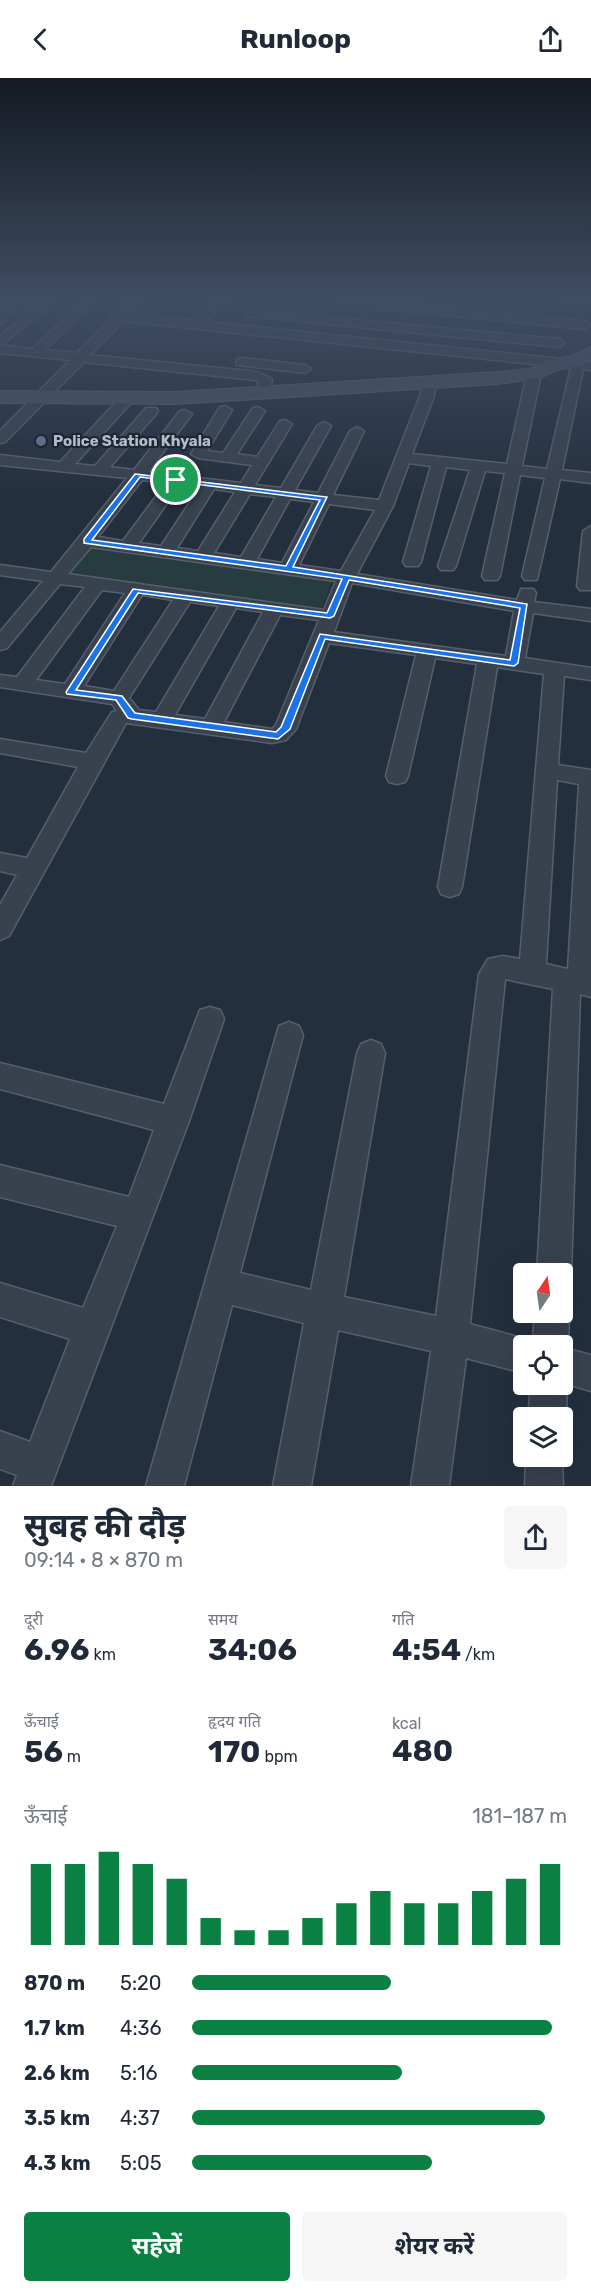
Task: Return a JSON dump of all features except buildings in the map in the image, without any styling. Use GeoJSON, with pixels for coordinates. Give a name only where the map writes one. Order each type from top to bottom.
{"type":"FeatureCollection","features":[{"type":"Feature","properties":{"kind":"street"},"geometry":{"type":"LineString","coordinates":[[1,436],[73,366]]}},
{"type":"Feature","properties":{"kind":"street"},"geometry":{"type":"LineString","coordinates":[[157,366],[258,376],[265,379],[261,402],[227,458]]}},
{"type":"Feature","properties":{"kind":"street"},"geometry":{"type":"LineString","coordinates":[[292,391],[307,366]]}},
{"type":"Feature","properties":{"kind":"street"},"geometry":{"type":"LineString","coordinates":[[491,576],[533,366]]}},
{"type":"Feature","properties":{"kind":"street"},"geometry":{"type":"LineString","coordinates":[[0,403],[176,398],[261,402],[292,391],[421,382],[538,366]]}},
{"type":"Feature","properties":{"kind":"street"},"geometry":{"type":"LineString","coordinates":[[514,663],[529,581],[581,366]]}},
{"type":"Feature","properties":{"kind":"street"},"geometry":{"type":"LineString","coordinates":[[0,397],[39,401],[124,402],[290,397],[397,388],[421,382]]}},
{"type":"Feature","properties":{"kind":"street"},"geometry":{"type":"LineString","coordinates":[[0,929],[118,719],[123,716],[132,716],[278,735],[285,729],[346,577],[385,506],[427,396],[421,382]]}},
{"type":"Feature","properties":{"kind":"street"},"geometry":{"type":"LineString","coordinates":[[64,467],[124,402]]}},
{"type":"Feature","properties":{"kind":"street"},"geometry":{"type":"LineString","coordinates":[[225,410],[198,452],[202,455],[262,462]]}},
{"type":"Feature","properties":{"kind":"street"},"geometry":{"type":"LineString","coordinates":[[99,471],[151,411]]}},
{"type":"Feature","properties":{"kind":"street"},"geometry":{"type":"LineString","coordinates":[[0,644],[87,541],[184,414]]}},
{"type":"Feature","properties":{"kind":"street"},"geometry":{"type":"LineString","coordinates":[[203,557],[285,424]]}},
{"type":"Feature","properties":{"kind":"street"},"geometry":{"type":"LineString","coordinates":[[246,563],[324,426]]}},
{"type":"Feature","properties":{"kind":"street"},"geometry":{"type":"LineString","coordinates":[[288,569],[357,431]]}},
{"type":"Feature","properties":{"kind":"street"},"geometry":{"type":"LineString","coordinates":[[403,458],[591,478]]}},
{"type":"Feature","properties":{"kind":"street"},"geometry":{"type":"LineString","coordinates":[[0,460],[385,506]]}},
{"type":"Feature","properties":{"kind":"street"},"geometry":{"type":"LineString","coordinates":[[412,562],[440,461]]}},
{"type":"Feature","properties":{"kind":"street"},"geometry":{"type":"LineString","coordinates":[[447,566],[479,466]]}},
{"type":"Feature","properties":{"kind":"street"},"geometry":{"type":"LineString","coordinates":[[127,546],[176,480]]}},
{"type":"Feature","properties":{"kind":"street"},"geometry":{"type":"LineString","coordinates":[[166,552],[210,484]]}},
{"type":"Feature","properties":{"kind":"street"},"geometry":{"type":"LineString","coordinates":[[586,586],[591,531]]}},
{"type":"Feature","properties":{"kind":"street"},"geometry":{"type":"LineString","coordinates":[[87,541],[346,577],[591,615]]}},
{"type":"Feature","properties":{"kind":"street"},"geometry":{"type":"LineString","coordinates":[[0,570],[330,616]]}},
{"type":"Feature","properties":{"kind":"street"},"geometry":{"type":"LineString","coordinates":[[22,684],[97,584]]}},
{"type":"Feature","properties":{"kind":"street"},"geometry":{"type":"LineString","coordinates":[[70,692],[136,590]]}},
{"type":"Feature","properties":{"kind":"street"},"geometry":{"type":"LineString","coordinates":[[119,698],[184,597]]}},
{"type":"Feature","properties":{"kind":"street"},"geometry":{"type":"LineString","coordinates":[[162,720],[230,603]]}},
{"type":"Feature","properties":{"kind":"street"},"geometry":{"type":"LineString","coordinates":[[211,727],[274,608]]}},
{"type":"Feature","properties":{"kind":"street"},"geometry":{"type":"LineString","coordinates":[[322,636],[591,675]]}},
{"type":"Feature","properties":{"kind":"street"},"geometry":{"type":"LineString","coordinates":[[397,776],[427,651]]}},
{"type":"Feature","properties":{"kind":"street"},"geometry":{"type":"LineString","coordinates":[[450,887],[488,660]]}},
{"type":"Feature","properties":{"kind":"street"},"geometry":{"type":"LineString","coordinates":[[532,973],[554,669]]}},
{"type":"Feature","properties":{"kind":"street"},"geometry":{"type":"LineString","coordinates":[[0,681],[119,698],[132,716]]}},
{"type":"Feature","properties":{"kind":"street"},"geometry":{"type":"LineString","coordinates":[[0,746],[92,762]]}},
{"type":"Feature","properties":{"kind":"street"},"geometry":{"type":"LineString","coordinates":[[547,771],[591,778],[589,883],[555,1263]]}},
{"type":"Feature","properties":{"kind":"street"},"geometry":{"type":"LineString","coordinates":[[0,862],[33,868]]}},
{"type":"Feature","properties":{"kind":"street"},"geometry":{"type":"LineString","coordinates":[[430,1486],[451,1335],[492,974],[495,968],[500,966],[580,983]]}},
{"type":"Feature","properties":{"kind":"street"},"geometry":{"type":"LineString","coordinates":[[0,1450],[36,1475],[174,1121],[210,1019]]}},
{"type":"Feature","properties":{"kind":"street"},"geometry":{"type":"LineString","coordinates":[[165,1486],[289,1035]]}},
{"type":"Feature","properties":{"kind":"street"},"geometry":{"type":"LineString","coordinates":[[292,1486],[371,1053]]}},
{"type":"Feature","properties":{"kind":"street"},"geometry":{"type":"LineString","coordinates":[[0,1076],[174,1121]]}},
{"type":"Feature","properties":{"kind":"street"},"geometry":{"type":"LineString","coordinates":[[0,1180],[138,1215]]}},
{"type":"Feature","properties":{"kind":"street"},"geometry":{"type":"LineString","coordinates":[[221,1285],[324,1311],[451,1335],[513,1352]]}},
{"type":"Feature","properties":{"kind":"street"},"geometry":{"type":"LineString","coordinates":[[0,1300],[92,1328]]}},
{"type":"Feature","properties":{"kind":"street"},"geometry":{"type":"LineString","coordinates":[[573,1368],[591,1372]]}},
{"type":"Feature","properties":{"kind":"street"},"geometry":{"type":"LineString","coordinates":[[543,1486],[544,1467]]}},
{"type":"Feature","properties":{"kind":"green space"},"geometry":{"type":"Polygon","coordinates":[[[87,545],[334,576],[320,614],[60,580],[87,545]]]}},
{"type":"Feature","properties":{"kind":"place","name":"Police Station Khyala"},"geometry":{"type":"Point","coordinates":[41,441]}},
{"type":"Feature","properties":{"kind":"route"},"geometry":{"type":"LineString","coordinates":[[176,480],[138,475],[87,541],[346,577],[495,603],[525,606],[514,663],[322,636],[285,729],[282,733],[272,736],[132,716],[119,698],[70,692],[136,590],[330,616],[346,577],[288,569],[324,499],[176,480]]}}]}
